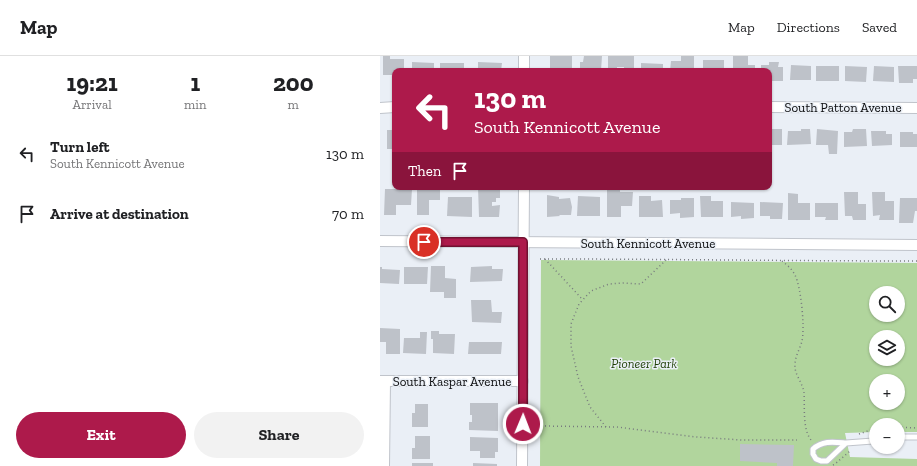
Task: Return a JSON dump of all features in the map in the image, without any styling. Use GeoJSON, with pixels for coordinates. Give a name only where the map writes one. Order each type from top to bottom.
{"type":"FeatureCollection","features":[{"type":"Feature","properties":{"kind":"street"},"geometry":{"type":"LineString","coordinates":[[524,56],[524,68]]}},
{"type":"Feature","properties":{"kind":"street"},"geometry":{"type":"LineString","coordinates":[[380,108],[392,107]]}},
{"type":"Feature","properties":{"kind":"street","name":"South Patton Avenue"},"geometry":{"type":"LineString","coordinates":[[772,107],[917,108]]}},
{"type":"Feature","properties":{"kind":"street"},"geometry":{"type":"LineString","coordinates":[[522,466],[524,190]]}},
{"type":"Feature","properties":{"kind":"street","name":"South Kennicott Avenue"},"geometry":{"type":"LineString","coordinates":[[380,241],[917,245]]}},
{"type":"Feature","properties":{"kind":"street","name":"South Kaspar Avenue"},"geometry":{"type":"LineString","coordinates":[[382,382],[523,381]]}},
{"type":"Feature","properties":{"kind":"street"},"geometry":{"type":"LineString","coordinates":[[382,382],[384,466]]}},
{"type":"Feature","properties":{"kind":"lane"},"geometry":{"type":"LineString","coordinates":[[905,437],[917,437]]}},
{"type":"Feature","properties":{"kind":"lane"},"geometry":{"type":"LineString","coordinates":[[846,443],[827,461],[820,461],[816,459],[813,448],[823,442],[846,443],[869,441]]}},
{"type":"Feature","properties":{"kind":"path"},"geometry":{"type":"LineString","coordinates":[[540,258],[917,261]]}},
{"type":"Feature","properties":{"kind":"path"},"geometry":{"type":"LineString","coordinates":[[544,258],[582,300]]}},
{"type":"Feature","properties":{"kind":"path"},"geometry":{"type":"LineString","coordinates":[[606,427],[590,406],[578,377],[571,346],[571,324],[579,304],[591,291],[609,284],[641,284],[668,259]]}},
{"type":"Feature","properties":{"kind":"path"},"geometry":{"type":"LineString","coordinates":[[782,261],[793,271],[798,286],[803,321],[802,340],[795,363],[795,369],[803,387],[804,415],[808,437],[812,441]]}},
{"type":"Feature","properties":{"kind":"path"},"geometry":{"type":"LineString","coordinates":[[541,426],[617,427],[696,437],[742,440],[797,440]]}},
{"type":"Feature","properties":{"kind":"path"},"geometry":{"type":"LineString","coordinates":[[905,427],[917,428]]}},
{"type":"Feature","properties":{"kind":"green space","name":"Pioneer Park"},"geometry":{"type":"Polygon","coordinates":[[[541,260],[917,263],[917,432],[905,432],[905,418],[869,418],[869,432],[845,433],[850,457],[917,459],[917,466],[540,466],[541,260]]]}},
{"type":"Feature","properties":{"kind":"building"},"geometry":{"type":"Polygon","coordinates":[[[383,56],[390,56],[390,59],[404,59],[404,68],[392,68],[392,75],[383,75],[383,56]]]}},
{"type":"Feature","properties":{"kind":"building"},"geometry":{"type":"Polygon","coordinates":[[[550,56],[572,56],[572,68],[550,68],[550,56]]]}},
{"type":"Feature","properties":{"kind":"building"},"geometry":{"type":"Polygon","coordinates":[[[584,56],[602,56],[601,68],[580,68],[580,62],[583,62],[584,56]]]}},
{"type":"Feature","properties":{"kind":"building"},"geometry":{"type":"Polygon","coordinates":[[[608,56],[634,56],[634,68],[608,68],[608,56]]]}},
{"type":"Feature","properties":{"kind":"building"},"geometry":{"type":"Polygon","coordinates":[[[681,56],[694,56],[694,68],[670,68],[671,61],[681,61],[681,56]]]}},
{"type":"Feature","properties":{"kind":"building"},"geometry":{"type":"Polygon","coordinates":[[[733,56],[748,56],[748,65],[755,65],[755,68],[733,68],[733,56]]]}},
{"type":"Feature","properties":{"kind":"building"},"geometry":{"type":"Polygon","coordinates":[[[703,60],[724,60],[724,68],[703,68],[703,60]]]}},
{"type":"Feature","properties":{"kind":"building"},"geometry":{"type":"Polygon","coordinates":[[[412,62],[434,63],[434,68],[412,68],[412,62]]]}},
{"type":"Feature","properties":{"kind":"building"},"geometry":{"type":"Polygon","coordinates":[[[478,62],[502,63],[501,68],[478,68],[478,62]]]}},
{"type":"Feature","properties":{"kind":"building"},"geometry":{"type":"Polygon","coordinates":[[[769,62],[779,62],[778,67],[783,67],[783,81],[772,81],[772,68],[761,68],[761,65],[769,65],[769,62]]]}},
{"type":"Feature","properties":{"kind":"building"},"geometry":{"type":"Polygon","coordinates":[[[440,63],[464,63],[464,68],[440,68],[440,63]]]}},
{"type":"Feature","properties":{"kind":"building"},"geometry":{"type":"Polygon","coordinates":[[[641,63],[663,64],[663,68],[641,68],[641,63]]]}},
{"type":"Feature","properties":{"kind":"building"},"geometry":{"type":"Polygon","coordinates":[[[791,65],[811,66],[811,80],[790,80],[791,65]]]}},
{"type":"Feature","properties":{"kind":"building"},"geometry":{"type":"Polygon","coordinates":[[[816,66],[839,66],[839,81],[816,81],[816,66]]]}},
{"type":"Feature","properties":{"kind":"building"},"geometry":{"type":"Polygon","coordinates":[[[845,66],[867,67],[866,82],[845,81],[845,66]]]}},
{"type":"Feature","properties":{"kind":"building"},"geometry":{"type":"Polygon","coordinates":[[[874,66],[894,67],[894,82],[873,81],[874,66]]]}},
{"type":"Feature","properties":{"kind":"building"},"geometry":{"type":"Polygon","coordinates":[[[898,66],[917,66],[917,79],[913,79],[913,83],[899,83],[898,66]]]}},
{"type":"Feature","properties":{"kind":"building"},"geometry":{"type":"Polygon","coordinates":[[[772,129],[782,129],[782,145],[772,145],[772,129]]]}},
{"type":"Feature","properties":{"kind":"building"},"geometry":{"type":"Polygon","coordinates":[[[801,129],[810,129],[811,144],[787,145],[788,131],[801,131],[801,129]]]}},
{"type":"Feature","properties":{"kind":"building"},"geometry":{"type":"Polygon","coordinates":[[[817,129],[838,131],[837,154],[829,154],[828,145],[816,145],[817,129]]]}},
{"type":"Feature","properties":{"kind":"building"},"geometry":{"type":"Polygon","coordinates":[[[853,129],[866,129],[867,146],[844,147],[844,132],[852,132],[853,129]]]}},
{"type":"Feature","properties":{"kind":"building"},"geometry":{"type":"Polygon","coordinates":[[[387,130],[392,130],[392,149],[387,149],[387,130]]]}},
{"type":"Feature","properties":{"kind":"building"},"geometry":{"type":"Polygon","coordinates":[[[871,131],[886,131],[886,134],[892,134],[892,145],[872,146],[871,131]]]}},
{"type":"Feature","properties":{"kind":"building"},"geometry":{"type":"Polygon","coordinates":[[[900,132],[913,132],[913,134],[917,134],[917,147],[900,147],[900,132]]]}},
{"type":"Feature","properties":{"kind":"building"},"geometry":{"type":"Polygon","coordinates":[[[385,189],[412,190],[411,205],[396,205],[396,215],[384,215],[385,189]]]}},
{"type":"Feature","properties":{"kind":"building"},"geometry":{"type":"Polygon","coordinates":[[[417,190],[440,190],[440,200],[429,200],[429,215],[417,215],[417,190]]]}},
{"type":"Feature","properties":{"kind":"building"},"geometry":{"type":"Polygon","coordinates":[[[478,190],[500,190],[500,198],[496,198],[496,202],[492,202],[492,206],[500,205],[499,217],[479,217],[478,190]]]}},
{"type":"Feature","properties":{"kind":"building"},"geometry":{"type":"Polygon","coordinates":[[[607,190],[633,192],[632,206],[621,206],[621,217],[607,217],[607,190]]]}},
{"type":"Feature","properties":{"kind":"building"},"geometry":{"type":"Polygon","coordinates":[[[844,192],[858,192],[858,204],[866,204],[866,220],[853,220],[852,216],[845,216],[844,192]]]}},
{"type":"Feature","properties":{"kind":"building"},"geometry":{"type":"Polygon","coordinates":[[[872,192],[885,192],[885,201],[894,201],[894,220],[879,220],[880,215],[873,216],[872,192]]]}},
{"type":"Feature","properties":{"kind":"building"},"geometry":{"type":"Polygon","coordinates":[[[788,193],[798,194],[798,203],[810,203],[810,220],[788,220],[788,193]]]}},
{"type":"Feature","properties":{"kind":"building"},"geometry":{"type":"Polygon","coordinates":[[[547,195],[559,197],[559,199],[570,198],[572,207],[571,215],[547,217],[547,195]]]}},
{"type":"Feature","properties":{"kind":"building"},"geometry":{"type":"Polygon","coordinates":[[[578,196],[600,197],[600,216],[577,216],[578,196]]]}},
{"type":"Feature","properties":{"kind":"building"},"geometry":{"type":"Polygon","coordinates":[[[639,196],[651,196],[651,201],[662,200],[663,217],[639,217],[639,196]]]}},
{"type":"Feature","properties":{"kind":"building"},"geometry":{"type":"Polygon","coordinates":[[[700,196],[711,196],[711,201],[723,201],[723,217],[701,217],[700,196]]]}},
{"type":"Feature","properties":{"kind":"building"},"geometry":{"type":"Polygon","coordinates":[[[448,197],[472,197],[472,217],[447,216],[448,197]]]}},
{"type":"Feature","properties":{"kind":"building"},"geometry":{"type":"Polygon","coordinates":[[[681,198],[694,198],[694,217],[680,218],[680,213],[670,214],[670,200],[681,200],[681,198]]]}},
{"type":"Feature","properties":{"kind":"building"},"geometry":{"type":"Polygon","coordinates":[[[900,198],[917,198],[917,211],[915,211],[913,223],[899,223],[900,198]]]}},
{"type":"Feature","properties":{"kind":"building"},"geometry":{"type":"Polygon","coordinates":[[[731,202],[754,203],[754,218],[741,219],[741,216],[731,217],[731,202]]]}},
{"type":"Feature","properties":{"kind":"building"},"geometry":{"type":"Polygon","coordinates":[[[760,202],[783,203],[782,219],[770,219],[770,216],[760,216],[760,202]]]}},
{"type":"Feature","properties":{"kind":"building"},"geometry":{"type":"Polygon","coordinates":[[[815,203],[838,203],[838,220],[825,220],[826,217],[815,217],[815,203]]]}},
{"type":"Feature","properties":{"kind":"building"},"geometry":{"type":"Polygon","coordinates":[[[431,266],[445,266],[445,278],[456,279],[456,298],[444,298],[444,292],[430,292],[431,266]]]}},
{"type":"Feature","properties":{"kind":"building"},"geometry":{"type":"Polygon","coordinates":[[[492,266],[492,269],[503,269],[502,281],[470,282],[471,267],[492,266]]]}},
{"type":"Feature","properties":{"kind":"building"},"geometry":{"type":"Polygon","coordinates":[[[380,267],[382,267],[382,269],[400,270],[399,284],[380,283],[380,267]]]}},
{"type":"Feature","properties":{"kind":"building"},"geometry":{"type":"Polygon","coordinates":[[[404,267],[428,267],[427,284],[404,284],[404,267]]]}},
{"type":"Feature","properties":{"kind":"building"},"geometry":{"type":"Polygon","coordinates":[[[471,300],[491,300],[492,312],[502,312],[501,323],[472,322],[471,300]]]}},
{"type":"Feature","properties":{"kind":"building"},"geometry":{"type":"Polygon","coordinates":[[[380,328],[400,329],[400,354],[386,354],[386,342],[380,342],[380,328]]]}},
{"type":"Feature","properties":{"kind":"building"},"geometry":{"type":"Polygon","coordinates":[[[431,331],[439,331],[439,334],[455,334],[454,354],[433,353],[433,339],[431,339],[431,331]]]}},
{"type":"Feature","properties":{"kind":"building"},"geometry":{"type":"Polygon","coordinates":[[[420,332],[427,332],[426,354],[403,353],[404,338],[420,338],[420,332]]]}},
{"type":"Feature","properties":{"kind":"building"},"geometry":{"type":"Polygon","coordinates":[[[469,342],[502,342],[501,354],[468,354],[469,342]]]}},
{"type":"Feature","properties":{"kind":"building"},"geometry":{"type":"Polygon","coordinates":[[[470,403],[498,403],[498,431],[469,430],[469,422],[472,422],[472,415],[470,415],[470,403]]]}},
{"type":"Feature","properties":{"kind":"building"},"geometry":{"type":"Polygon","coordinates":[[[415,404],[428,404],[428,427],[412,427],[412,413],[415,413],[415,404]]]}},
{"type":"Feature","properties":{"kind":"building"},"geometry":{"type":"Polygon","coordinates":[[[415,436],[430,436],[430,459],[412,459],[412,448],[415,448],[415,436]]]}},
{"type":"Feature","properties":{"kind":"building"},"geometry":{"type":"Polygon","coordinates":[[[470,437],[498,438],[498,452],[495,452],[495,458],[480,458],[480,451],[470,451],[470,437]]]}},
{"type":"Feature","properties":{"kind":"building"},"geometry":{"type":"Polygon","coordinates":[[[740,444],[794,445],[793,466],[777,466],[777,463],[740,461],[740,444]]]}},
{"type":"Feature","properties":{"kind":"building"},"geometry":{"type":"Polygon","coordinates":[[[412,463],[433,463],[433,466],[412,466],[412,463]]]}},
{"type":"Feature","properties":{"kind":"building"},"geometry":{"type":"Polygon","coordinates":[[[473,463],[497,464],[497,466],[473,466],[473,463]]]}},
{"type":"Feature","properties":{"kind":"route"},"geometry":{"type":"LineString","coordinates":[[424,242],[523,242],[523,424]]}}]}
